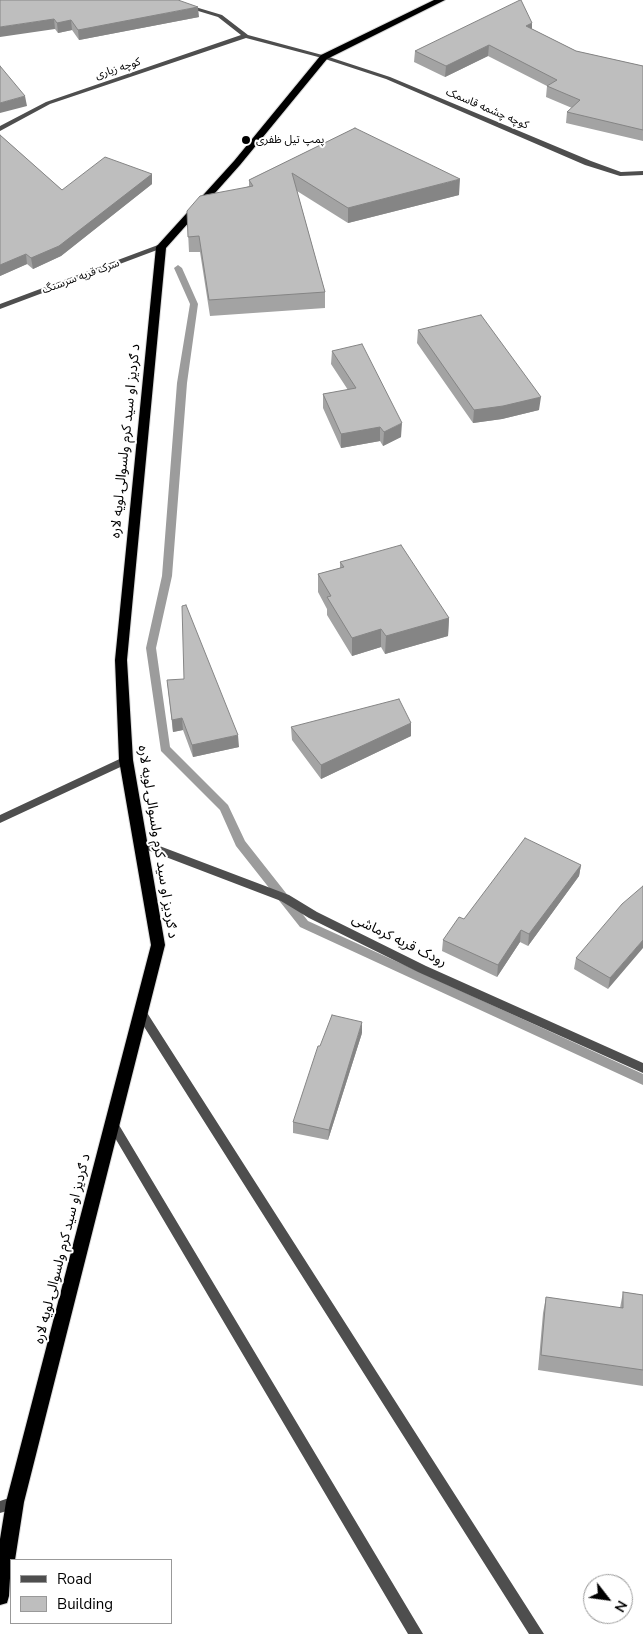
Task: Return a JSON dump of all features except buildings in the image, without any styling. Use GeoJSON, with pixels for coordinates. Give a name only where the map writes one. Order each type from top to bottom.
{"type":"FeatureCollection","features":[{"type":"Feature","properties":{"kind":"highway"},"geometry":{"type":"LineString","coordinates":[[161,247],[237,163],[324,56],[441,0]]}},
{"type":"Feature","properties":{"kind":"highway","name":"د ګردیز او سید کرم ولسوالۍ لویه لاره"},"geometry":{"type":"LineString","coordinates":[[0,1596],[15,1502],[158,946],[126,760],[121,660],[161,247]]}},
{"type":"Feature","properties":{"kind":"street"},"geometry":{"type":"LineString","coordinates":[[165,0],[220,16],[246,36]]}},
{"type":"Feature","properties":{"kind":"street","name":"کوچه چشمه قاسمک"},"geometry":{"type":"LineString","coordinates":[[246,36],[324,56],[388,78],[588,163],[620,174],[643,173]]}},
{"type":"Feature","properties":{"kind":"street","name":"کوچه زیاری"},"geometry":{"type":"LineString","coordinates":[[0,129],[48,103],[246,36]]}},
{"type":"Feature","properties":{"kind":"street","name":"سرک قریه سرسنگ"},"geometry":{"type":"LineString","coordinates":[[0,307],[161,247]]}},
{"type":"Feature","properties":{"kind":"street"},"geometry":{"type":"LineString","coordinates":[[0,819],[126,760]]}},
{"type":"Feature","properties":{"kind":"street","name":"رودک قریه کرماشی"},"geometry":{"type":"LineString","coordinates":[[141,843],[285,898],[312,915],[422,969],[643,1068]]}},
{"type":"Feature","properties":{"kind":"street"},"geometry":{"type":"LineString","coordinates":[[140,1011],[537,1634]]}},
{"type":"Feature","properties":{"kind":"street"},"geometry":{"type":"LineString","coordinates":[[112,1123],[416,1634]]}},
{"type":"Feature","properties":{"kind":"street"},"geometry":{"type":"LineString","coordinates":[[0,1507],[15,1502]]}},
{"type":"Feature","properties":{"kind":"waterway"},"geometry":{"type":"LineString","coordinates":[[183,181],[184,175]]}},
{"type":"Feature","properties":{"kind":"waterway"},"geometry":{"type":"LineString","coordinates":[[178,268],[194,304],[182,383],[167,576],[151,648],[165,748],[224,808],[240,843],[304,924],[643,1080]]}},
{"type":"Feature","properties":{"kind":"place","name":"پمپ تیل ظفری"},"geometry":{"type":"Point","coordinates":[246,140]}}]}
